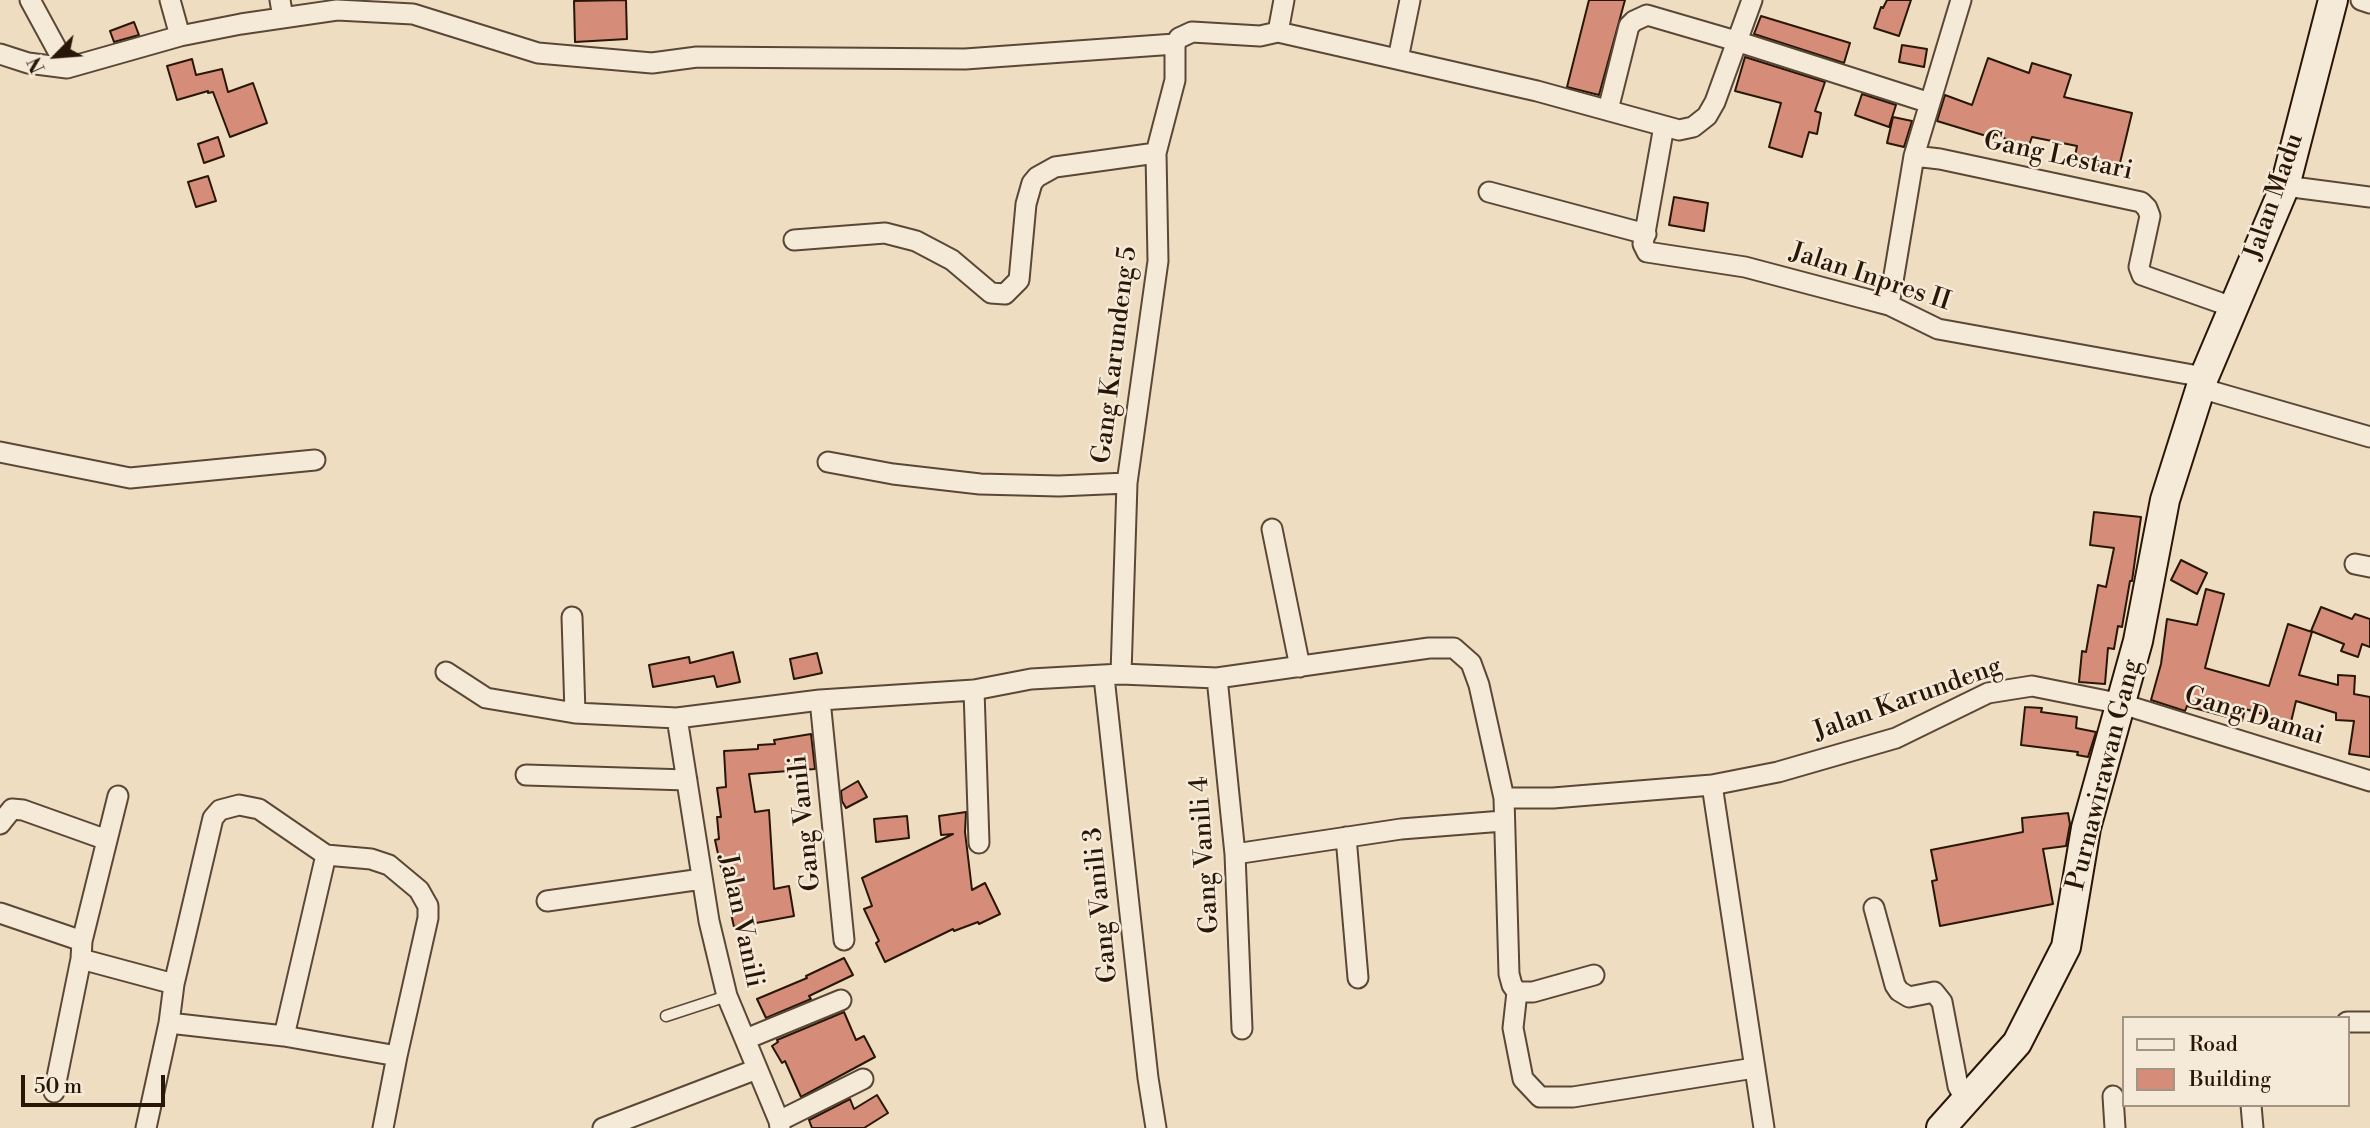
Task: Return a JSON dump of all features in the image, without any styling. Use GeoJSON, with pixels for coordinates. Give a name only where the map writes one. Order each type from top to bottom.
{"type":"FeatureCollection","features":[{"type":"Feature","properties":{"kind":"street"},"geometry":{"type":"LineString","coordinates":[[30,0],[67,68]]}},
{"type":"Feature","properties":{"kind":"street"},"geometry":{"type":"LineString","coordinates":[[170,0],[180,36]]}},
{"type":"Feature","properties":{"kind":"street"},"geometry":{"type":"LineString","coordinates":[[1278,32],[1284,0]]}},
{"type":"Feature","properties":{"kind":"street"},"geometry":{"type":"LineString","coordinates":[[1398,59],[1410,0]]}},
{"type":"Feature","properties":{"kind":"street"},"geometry":{"type":"LineString","coordinates":[[0,54],[28,64],[67,68],[281,9],[413,14],[538,53],[652,63],[697,57],[965,59],[1175,44],[1192,32],[1260,36],[1278,32],[1608,110],[1679,130],[1693,127],[1707,116],[1715,102],[1752,0]]}},
{"type":"Feature","properties":{"kind":"street"},"geometry":{"type":"LineString","coordinates":[[1889,305],[1914,156],[1961,0]]}},
{"type":"Feature","properties":{"kind":"street","name":"Jalan Madu"},"geometry":{"type":"LineString","coordinates":[[2202,383],[2285,186],[2333,0]]}},
{"type":"Feature","properties":{"kind":"street"},"geometry":{"type":"LineString","coordinates":[[2361,0],[2370,3]]}},
{"type":"Feature","properties":{"kind":"street"},"geometry":{"type":"LineString","coordinates":[[1608,110],[1629,26],[1633,20],[1647,15],[1930,103]]}},
{"type":"Feature","properties":{"kind":"street","name":"Gang Karundeng 5"},"geometry":{"type":"LineString","coordinates":[[1112,676],[1127,483],[1158,261],[1157,153],[1175,80],[1175,44]]}},
{"type":"Feature","properties":{"kind":"street"},"geometry":{"type":"LineString","coordinates":[[1489,192],[1646,234],[1664,126]]}},
{"type":"Feature","properties":{"kind":"street"},"geometry":{"type":"LineString","coordinates":[[794,240],[885,233],[905,238],[952,260],[991,293],[1004,294],[1020,280],[1026,204],[1032,183],[1037,177],[1055,167],[1157,153]]}},
{"type":"Feature","properties":{"kind":"street","name":"Gang Lestari"},"geometry":{"type":"LineString","coordinates":[[1914,156],[1940,159],[2141,202],[2150,216],[2139,267],[2142,275],[2235,308]]}},
{"type":"Feature","properties":{"kind":"street"},"geometry":{"type":"LineString","coordinates":[[2285,186],[2370,197]]}},
{"type":"Feature","properties":{"kind":"street","name":"Jalan Inpres II"},"geometry":{"type":"LineString","coordinates":[[1646,234],[1643,244],[1649,253],[1745,267],[1889,305],[1938,329],[2202,383],[2370,438]]}},
{"type":"Feature","properties":{"kind":"street","name":"Purnawirawan Gang"},"geometry":{"type":"LineString","coordinates":[[1941,1128],[2017,1043],[2066,947],[2086,828],[2138,641],[2165,500],[2202,383]]}},
{"type":"Feature","properties":{"kind":"street"},"geometry":{"type":"LineString","coordinates":[[0,452],[130,478],[315,460]]}},
{"type":"Feature","properties":{"kind":"street"},"geometry":{"type":"LineString","coordinates":[[828,462],[893,474],[980,484],[1059,486],[1127,483]]}},
{"type":"Feature","properties":{"kind":"street"},"geometry":{"type":"LineString","coordinates":[[1272,529],[1300,667]]}},
{"type":"Feature","properties":{"kind":"street"},"geometry":{"type":"LineString","coordinates":[[572,617],[575,713]]}},
{"type":"Feature","properties":{"kind":"street"},"geometry":{"type":"LineString","coordinates":[[446,672],[486,698],[575,713],[677,718],[820,699],[974,691],[1031,679],[1112,676],[1217,678],[1429,648],[1454,648],[1471,663],[1479,685],[1504,798],[1509,974],[1517,992],[1513,1028],[1522,1079],[1540,1097],[1573,1097],[1754,1068]]}},
{"type":"Feature","properties":{"kind":"street","name":"Gang Vanili 3"},"geometry":{"type":"LineString","coordinates":[[1112,676],[1148,1078],[1156,1128]]}},
{"type":"Feature","properties":{"kind":"street","name":"Gang Vanili 4"},"geometry":{"type":"LineString","coordinates":[[1217,678],[1235,853],[1242,1029]]}},
{"type":"Feature","properties":{"kind":"street","name":"Jalan Karundeng"},"geometry":{"type":"LineString","coordinates":[[1504,798],[1553,798],[1712,785],[1778,772],[1896,738],[1989,693],[2011,688],[2032,686],[2122,704]]}},
{"type":"Feature","properties":{"kind":"street"},"geometry":{"type":"LineString","coordinates":[[974,691],[979,843]]}},
{"type":"Feature","properties":{"kind":"street","name":"Gang Vanili"},"geometry":{"type":"LineString","coordinates":[[820,699],[844,940]]}},
{"type":"Feature","properties":{"kind":"street","name":"Gang Damai"},"geometry":{"type":"LineString","coordinates":[[2122,704],[2370,781]]}},
{"type":"Feature","properties":{"kind":"street","name":"Jalan Vanili"},"geometry":{"type":"LineString","coordinates":[[677,718],[709,921],[727,996],[779,1125]]}},
{"type":"Feature","properties":{"kind":"street"},"geometry":{"type":"LineString","coordinates":[[526,775],[687,780]]}},
{"type":"Feature","properties":{"kind":"street"},"geometry":{"type":"LineString","coordinates":[[1712,785],[1764,1128]]}},
{"type":"Feature","properties":{"kind":"street"},"geometry":{"type":"LineString","coordinates":[[54,1092],[82,950],[118,796]]}},
{"type":"Feature","properties":{"kind":"street"},"geometry":{"type":"LineString","coordinates":[[146,1128],[169,1023],[174,984],[213,818],[220,810],[239,805],[259,809],[326,855],[371,859],[389,865],[419,890],[428,906],[428,918],[383,1128]]}},
{"type":"Feature","properties":{"kind":"street"},"geometry":{"type":"LineString","coordinates":[[0,824],[12,809],[23,810],[107,840]]}},
{"type":"Feature","properties":{"kind":"street"},"geometry":{"type":"LineString","coordinates":[[1235,853],[1401,829],[1503,821]]}},
{"type":"Feature","properties":{"kind":"street"},"geometry":{"type":"LineString","coordinates":[[1346,837],[1358,978]]}},
{"type":"Feature","properties":{"kind":"street"},"geometry":{"type":"LineString","coordinates":[[284,1036],[326,855]]}},
{"type":"Feature","properties":{"kind":"street"},"geometry":{"type":"LineString","coordinates":[[547,901],[702,880]]}},
{"type":"Feature","properties":{"kind":"street"},"geometry":{"type":"LineString","coordinates":[[1874,908],[1895,985],[1903,995],[1909,997],[1934,992],[1944,1006],[1958,1086],[1966,1101]]}},
{"type":"Feature","properties":{"kind":"street"},"geometry":{"type":"LineString","coordinates":[[0,914],[82,950],[174,984]]}},
{"type":"Feature","properties":{"kind":"street"},"geometry":{"type":"LineString","coordinates":[[1517,992],[1533,992],[1594,975]]}},
{"type":"Feature","properties":{"kind":"street"},"geometry":{"type":"LineString","coordinates":[[746,1039],[841,1000]]}},
{"type":"Feature","properties":{"kind":"street"},"geometry":{"type":"LineString","coordinates":[[2349,1022],[2369,1018]]}},
{"type":"Feature","properties":{"kind":"street"},"geometry":{"type":"LineString","coordinates":[[169,1023],[284,1036],[397,1056]]}},
{"type":"Feature","properties":{"kind":"street"},"geometry":{"type":"LineString","coordinates":[[603,1128],[757,1069]]}},
{"type":"Feature","properties":{"kind":"street"},"geometry":{"type":"LineString","coordinates":[[779,1125],[863,1079]]}},
{"type":"Feature","properties":{"kind":"street"},"geometry":{"type":"LineString","coordinates":[[2113,1096],[2115,1128]]}},
{"type":"Feature","properties":{"kind":"street"},"geometry":{"type":"LineString","coordinates":[[2251,1107],[2253,1128]]}},
{"type":"Feature","properties":{"kind":"lane"},"geometry":{"type":"LineString","coordinates":[[666,1016],[727,996]]}},
{"type":"Feature","properties":{"kind":"building"},"geometry":{"type":"Polygon","coordinates":[[[626,0],[627,39],[575,42],[574,1],[626,0]]]}},
{"type":"Feature","properties":{"kind":"building"},"geometry":{"type":"Polygon","coordinates":[[[1589,0],[1625,0],[1599,95],[1567,87],[1589,0]]]}},
{"type":"Feature","properties":{"kind":"building"},"geometry":{"type":"Polygon","coordinates":[[[1887,0],[1911,0],[1899,36],[1874,28],[1881,7],[1883,8],[1887,0]]]}},
{"type":"Feature","properties":{"kind":"building"},"geometry":{"type":"Polygon","coordinates":[[[1761,16],[1850,43],[1844,63],[1754,34],[1761,16]]]}},
{"type":"Feature","properties":{"kind":"building"},"geometry":{"type":"Polygon","coordinates":[[[134,22],[139,35],[114,42],[110,31],[134,22]]]}},
{"type":"Feature","properties":{"kind":"building"},"geometry":{"type":"Polygon","coordinates":[[[1902,45],[1927,49],[1924,67],[1899,62],[1902,45]]]}},
{"type":"Feature","properties":{"kind":"building"},"geometry":{"type":"Polygon","coordinates":[[[1745,57],[1825,82],[1815,111],[1821,113],[1817,134],[1809,132],[1802,157],[1769,147],[1781,103],[1735,91],[1745,57]]]}},
{"type":"Feature","properties":{"kind":"building"},"geometry":{"type":"Polygon","coordinates":[[[1988,58],[2029,73],[2032,63],[2071,75],[2064,97],[2132,113],[2118,171],[2074,161],[2077,146],[2032,137],[2028,148],[1994,134],[1993,138],[1937,121],[1945,95],[1972,105],[1988,58]]]}},
{"type":"Feature","properties":{"kind":"building"},"geometry":{"type":"Polygon","coordinates":[[[192,59],[196,75],[222,69],[228,92],[253,83],[267,123],[230,137],[213,92],[177,100],[167,66],[192,59]]]}},
{"type":"Feature","properties":{"kind":"building"},"geometry":{"type":"Polygon","coordinates":[[[1862,94],[1896,105],[1889,127],[1855,115],[1862,94]]]}},
{"type":"Feature","properties":{"kind":"building"},"geometry":{"type":"Polygon","coordinates":[[[1893,117],[1912,121],[1904,147],[1887,143],[1893,117]]]}},
{"type":"Feature","properties":{"kind":"building"},"geometry":{"type":"Polygon","coordinates":[[[218,137],[224,156],[204,163],[198,144],[218,137]]]}},
{"type":"Feature","properties":{"kind":"building"},"geometry":{"type":"Polygon","coordinates":[[[208,176],[216,201],[196,207],[188,182],[208,176]]]}},
{"type":"Feature","properties":{"kind":"building"},"geometry":{"type":"Polygon","coordinates":[[[1674,197],[1708,203],[1704,231],[1669,225],[1674,197]]]}},
{"type":"Feature","properties":{"kind":"building"},"geometry":{"type":"Polygon","coordinates":[[[2094,512],[2141,517],[2132,581],[2122,627],[2118,626],[2114,649],[2108,648],[2105,684],[2079,682],[2082,651],[2086,652],[2098,585],[2106,587],[2114,548],[2090,545],[2094,512]]]}},
{"type":"Feature","properties":{"kind":"building"},"geometry":{"type":"Polygon","coordinates":[[[2181,560],[2207,573],[2197,594],[2171,580],[2181,560]]]}},
{"type":"Feature","properties":{"kind":"building"},"geometry":{"type":"Polygon","coordinates":[[[2206,589],[2224,594],[2205,668],[2269,686],[2288,624],[2312,632],[2299,675],[2338,685],[2338,675],[2355,676],[2354,694],[2370,697],[2370,757],[2349,754],[2354,721],[2336,720],[2336,713],[2296,701],[2291,722],[2245,709],[2242,721],[2187,706],[2185,711],[2151,700],[2161,664],[2167,619],[2197,625],[2206,589]]]}},
{"type":"Feature","properties":{"kind":"building"},"geometry":{"type":"Polygon","coordinates":[[[2321,607],[2352,619],[2355,614],[2370,619],[2370,647],[2362,644],[2358,657],[2341,651],[2344,644],[2311,631],[2321,607]]]}},
{"type":"Feature","properties":{"kind":"building"},"geometry":{"type":"Polygon","coordinates":[[[733,652],[740,682],[717,687],[714,676],[653,687],[649,665],[689,657],[690,663],[733,652]]]}},
{"type":"Feature","properties":{"kind":"building"},"geometry":{"type":"Polygon","coordinates":[[[817,653],[822,673],[794,679],[790,659],[817,653]]]}},
{"type":"Feature","properties":{"kind":"building"},"geometry":{"type":"Polygon","coordinates":[[[2025,707],[2042,708],[2041,712],[2077,717],[2076,728],[2096,732],[2088,757],[2077,755],[2078,752],[2021,745],[2025,707]]]}},
{"type":"Feature","properties":{"kind":"building"},"geometry":{"type":"Polygon","coordinates":[[[811,734],[815,769],[749,774],[755,812],[769,810],[774,889],[789,886],[794,916],[734,927],[715,840],[719,839],[717,817],[721,817],[717,788],[726,787],[724,751],[758,749],[758,745],[775,744],[774,740],[811,734]]]}},
{"type":"Feature","properties":{"kind":"building"},"geometry":{"type":"Polygon","coordinates":[[[858,781],[867,797],[846,808],[841,791],[858,781]]]}},
{"type":"Feature","properties":{"kind":"building"},"geometry":{"type":"Polygon","coordinates":[[[966,812],[965,832],[972,890],[985,883],[1000,914],[979,924],[978,922],[954,931],[953,929],[885,962],[876,943],[879,941],[864,909],[872,906],[862,878],[953,834],[941,835],[939,816],[966,812]]]}},
{"type":"Feature","properties":{"kind":"building"},"geometry":{"type":"Polygon","coordinates":[[[2068,813],[2070,824],[2066,846],[2043,849],[2053,904],[1940,926],[1932,881],[1937,880],[1931,850],[2023,832],[2022,818],[2068,813]]]}},
{"type":"Feature","properties":{"kind":"building"},"geometry":{"type":"Polygon","coordinates":[[[907,816],[909,838],[876,842],[874,819],[907,816]]]}},
{"type":"Feature","properties":{"kind":"building"},"geometry":{"type":"Polygon","coordinates":[[[844,958],[853,975],[809,996],[811,999],[766,1018],[757,999],[807,978],[806,976],[844,958]]]}},
{"type":"Feature","properties":{"kind":"building"},"geometry":{"type":"Polygon","coordinates":[[[844,1012],[856,1040],[864,1036],[875,1057],[801,1097],[785,1061],[782,1063],[772,1046],[777,1040],[844,1012]]]}},
{"type":"Feature","properties":{"kind":"building"},"geometry":{"type":"Polygon","coordinates":[[[877,1095],[888,1113],[864,1128],[812,1128],[809,1120],[850,1099],[854,1109],[877,1095]]]}}]}
